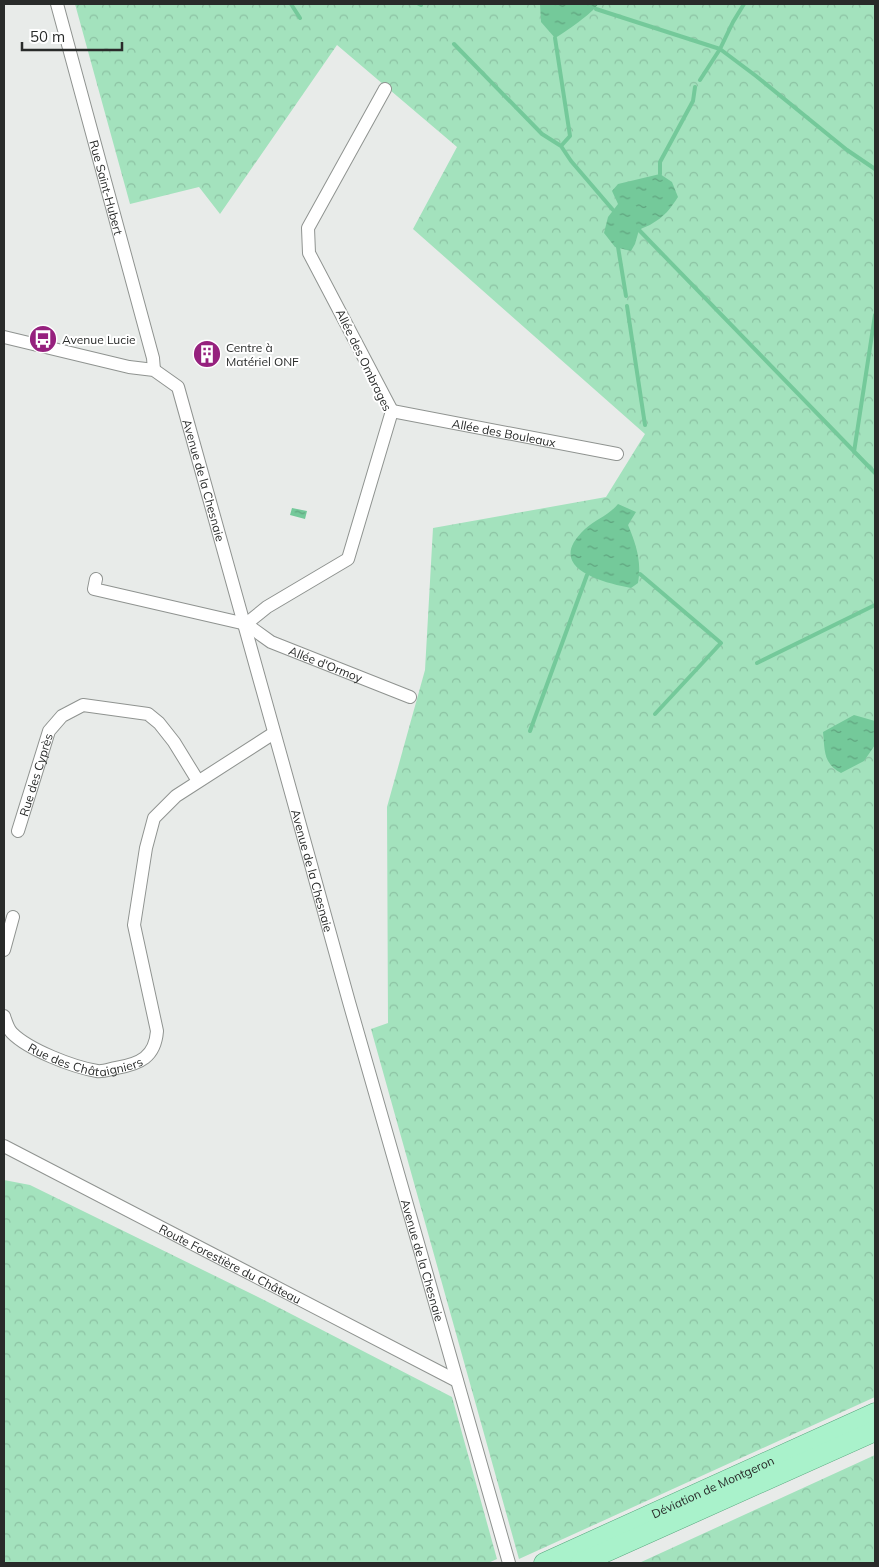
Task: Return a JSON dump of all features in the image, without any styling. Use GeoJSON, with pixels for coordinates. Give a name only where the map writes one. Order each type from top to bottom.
{"type":"FeatureCollection","features":[{"type":"Feature","properties":{"kind":"main road","name":"Déviation de Montgeron"},"geometry":{"type":"LineString","coordinates":[[546,1562],[875,1413]]}},
{"type":"Feature","properties":{"kind":"main road","name":"Déviation de Montgeron"},"geometry":{"type":"LineString","coordinates":[[581,1563],[875,1430]]}},
{"type":"Feature","properties":{"kind":"street","name":"Rue Saint-Hubert"},"geometry":{"type":"LineString","coordinates":[[56,4],[154,358],[154,370]]}},
{"type":"Feature","properties":{"kind":"street","name":"Allée des Ombrages"},"geometry":{"type":"LineString","coordinates":[[246,624],[267,607],[348,559],[392,411],[309,252],[308,228],[385,89]]}},
{"type":"Feature","properties":{"kind":"street"},"geometry":{"type":"LineString","coordinates":[[4,337],[129,367],[154,370]]}},
{"type":"Feature","properties":{"kind":"street","name":"Avenue de la Chesnaie"},"geometry":{"type":"LineString","coordinates":[[154,370],[178,387],[509,1563]]}},
{"type":"Feature","properties":{"kind":"street","name":"Allée des Bouleaux"},"geometry":{"type":"LineString","coordinates":[[392,411],[616,454]]}},
{"type":"Feature","properties":{"kind":"street"},"geometry":{"type":"LineString","coordinates":[[96,579],[94,589],[246,624]]}},
{"type":"Feature","properties":{"kind":"street","name":"Allée d'Ormoy"},"geometry":{"type":"LineString","coordinates":[[246,624],[271,642],[410,698]]}},
{"type":"Feature","properties":{"kind":"street","name":"Rue des Cyprès"},"geometry":{"type":"LineString","coordinates":[[18,831],[49,731],[62,716],[83,705],[148,714],[159,723],[174,742],[198,781]]}},
{"type":"Feature","properties":{"kind":"street","name":"Rue des Châtaigniers"},"geometry":{"type":"LineString","coordinates":[[4,1016],[11,1032],[31,1048],[77,1065],[99,1071],[125,1066],[146,1058],[156,1045],[157,1031],[134,925],[146,848],[154,818],[176,796],[274,733]]}},
{"type":"Feature","properties":{"kind":"street"},"geometry":{"type":"LineString","coordinates":[[4,950],[14,917]]}},
{"type":"Feature","properties":{"kind":"street","name":"Route Forestière du Château"},"geometry":{"type":"LineString","coordinates":[[4,1146],[457,1381]]}},
{"type":"Feature","properties":{"kind":"green space"},"geometry":{"type":"Polygon","coordinates":[[[75,4],[875,4],[875,1397],[519,1559],[371,1029],[388,1023],[387,807],[425,670],[433,528],[606,497],[645,434],[413,229],[457,147],[337,45],[220,214],[199,187],[130,204],[75,4]]]}},
{"type":"Feature","properties":{"kind":"green space"},"geometry":{"type":"Polygon","coordinates":[[[4,1180],[30,1185],[264,1300],[452,1397],[497,1559],[488,1563],[4,1563],[4,1180]]]}},
{"type":"Feature","properties":{"kind":"green space"},"geometry":{"type":"Polygon","coordinates":[[[875,1455],[875,1563],[639,1563],[875,1455]]]}},
{"type":"Feature","properties":{"kind":"water"},"geometry":{"type":"Polygon","coordinates":[[[540,4],[598,4],[585,17],[555,38],[541,22],[540,4]]]}},
{"type":"Feature","properties":{"kind":"water"},"geometry":{"type":"Polygon","coordinates":[[[660,174],[672,182],[678,197],[661,218],[639,230],[631,251],[615,247],[604,233],[608,217],[618,204],[612,191],[618,184],[660,174]]]}},
{"type":"Feature","properties":{"kind":"water"},"geometry":{"type":"Polygon","coordinates":[[[618,504],[636,512],[628,525],[638,553],[639,575],[638,583],[631,588],[592,577],[573,563],[571,553],[574,542],[585,529],[610,512],[618,504]]]}},
{"type":"Feature","properties":{"kind":"water"},"geometry":{"type":"Polygon","coordinates":[[[292,508],[307,511],[305,519],[290,515],[292,508]]]}},
{"type":"Feature","properties":{"kind":"water"},"geometry":{"type":"Polygon","coordinates":[[[854,715],[875,721],[875,745],[864,761],[841,773],[828,761],[823,732],[854,715]]]}},
{"type":"Feature","properties":{"kind":"waterway"},"geometry":{"type":"LineString","coordinates":[[291,4],[300,18]]}},
{"type":"Feature","properties":{"kind":"waterway"},"geometry":{"type":"LineString","coordinates":[[700,80],[720,49],[744,4]]}},
{"type":"Feature","properties":{"kind":"waterway"},"geometry":{"type":"LineString","coordinates":[[596,9],[720,49],[847,150],[875,169]]}},
{"type":"Feature","properties":{"kind":"waterway"},"geometry":{"type":"LineString","coordinates":[[555,38],[570,136],[561,146]]}},
{"type":"Feature","properties":{"kind":"waterway"},"geometry":{"type":"LineString","coordinates":[[454,44],[542,134],[561,146],[571,161],[613,210]]}},
{"type":"Feature","properties":{"kind":"waterway"},"geometry":{"type":"LineString","coordinates":[[660,174],[660,162],[693,101],[695,87]]}},
{"type":"Feature","properties":{"kind":"waterway"},"geometry":{"type":"LineString","coordinates":[[639,230],[875,473]]}},
{"type":"Feature","properties":{"kind":"waterway"},"geometry":{"type":"LineString","coordinates":[[618,247],[626,296]]}},
{"type":"Feature","properties":{"kind":"waterway"},"geometry":{"type":"LineString","coordinates":[[627,306],[645,425]]}},
{"type":"Feature","properties":{"kind":"waterway"},"geometry":{"type":"LineString","coordinates":[[854,452],[875,315]]}},
{"type":"Feature","properties":{"kind":"waterway"},"geometry":{"type":"LineString","coordinates":[[640,574],[721,643],[655,714]]}},
{"type":"Feature","properties":{"kind":"waterway"},"geometry":{"type":"LineString","coordinates":[[530,731],[587,575]]}},
{"type":"Feature","properties":{"kind":"waterway"},"geometry":{"type":"LineString","coordinates":[[757,663],[875,605]]}},
{"type":"Feature","properties":{"kind":"place","name":"Avenue Lucie"},"geometry":{"type":"Point","coordinates":[43,339]}},
{"type":"Feature","properties":{"kind":"place","name":"Centre à Matériel ONF"},"geometry":{"type":"Point","coordinates":[207,354]}}]}
